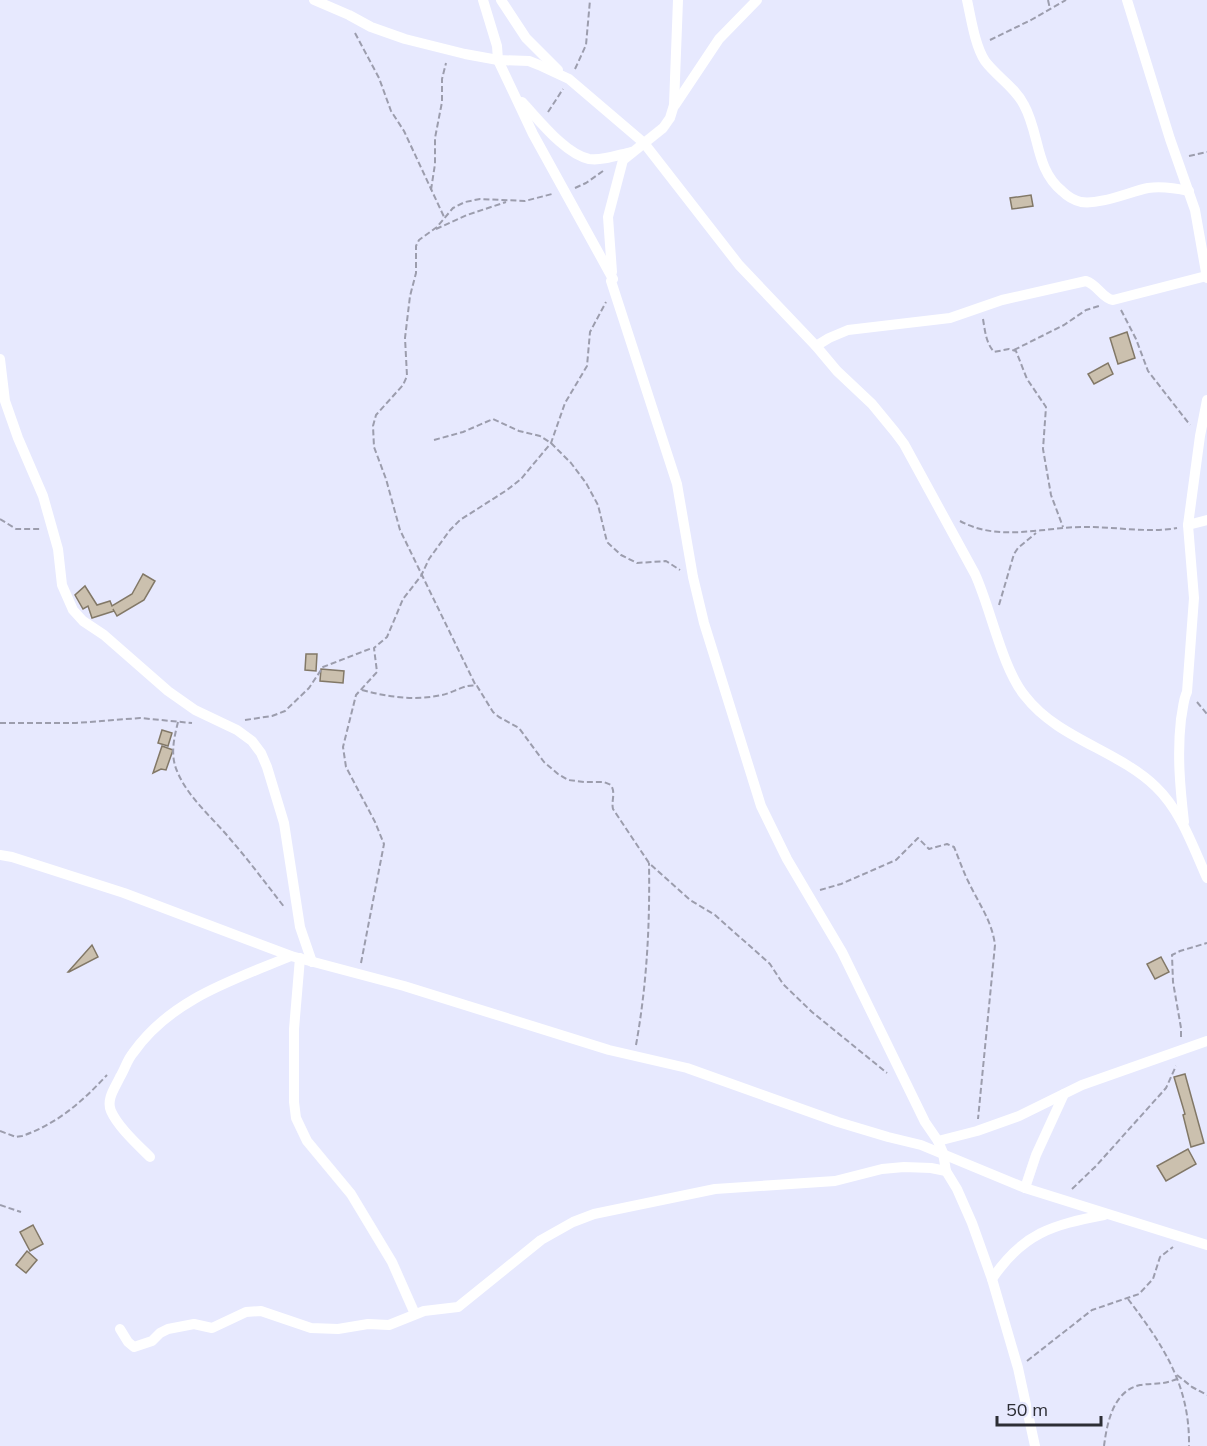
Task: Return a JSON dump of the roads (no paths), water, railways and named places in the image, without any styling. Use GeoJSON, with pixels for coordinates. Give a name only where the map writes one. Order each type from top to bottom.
{"type":"FeatureCollection","features":[{"type":"Feature","properties":{"kind":"street"},"geometry":{"type":"LineString","coordinates":[[314,0],[371,27],[405,39],[498,60],[529,61],[567,78]]}},
{"type":"Feature","properties":{"kind":"street"},"geometry":{"type":"LineString","coordinates":[[483,0],[497,46],[498,60],[533,134],[566,191],[614,284],[677,484],[693,577],[704,623],[760,806],[787,859],[842,952],[925,1122],[938,1141],[946,1171],[972,1222],[992,1279],[1018,1368],[1035,1446]]}},
{"type":"Feature","properties":{"kind":"street"},"geometry":{"type":"LineString","coordinates":[[501,0],[526,38],[567,78],[644,143],[720,242],[762,291],[837,371],[872,404],[904,444],[975,574],[1012,673],[1025,696],[1041,712],[1136,771],[1155,786],[1167,798],[1184,826],[1207,878]]}},
{"type":"Feature","properties":{"kind":"street"},"geometry":{"type":"LineString","coordinates":[[515,95],[561,142],[578,155],[591,159],[627,156],[663,128],[670,118],[674,105],[678,0]]}},
{"type":"Feature","properties":{"kind":"street"},"geometry":{"type":"LineString","coordinates":[[674,105],[719,39],[756,0]]}},
{"type":"Feature","properties":{"kind":"street"},"geometry":{"type":"LineString","coordinates":[[967,0],[984,59],[1024,104],[1029,114],[1043,168],[1048,177],[1071,199],[1089,202],[1150,188],[1166,187],[1189,191]]}},
{"type":"Feature","properties":{"kind":"street"},"geometry":{"type":"LineString","coordinates":[[816,346],[848,330],[950,318],[981,306],[1086,281],[1096,286],[1106,297],[1116,299],[1207,277],[1189,191],[1127,0]]}},
{"type":"Feature","properties":{"kind":"street"},"geometry":{"type":"LineString","coordinates":[[614,284],[608,217],[627,156]]}},
{"type":"Feature","properties":{"kind":"street"},"geometry":{"type":"LineString","coordinates":[[0,359],[5,401],[18,438],[40,487],[58,549],[62,585],[78,616],[104,635],[168,692],[195,710],[228,725],[252,741],[261,753],[287,840],[300,927],[312,962]]}},
{"type":"Feature","properties":{"kind":"street"},"geometry":{"type":"LineString","coordinates":[[1184,826],[1178,772],[1179,740],[1184,698],[1187,692],[1194,598],[1188,525],[1207,400]]}},
{"type":"Feature","properties":{"kind":"street"},"geometry":{"type":"LineString","coordinates":[[1188,525],[1207,520]]}},
{"type":"Feature","properties":{"kind":"street"},"geometry":{"type":"LineString","coordinates":[[0,850],[12,857]]}},
{"type":"Feature","properties":{"kind":"street"},"geometry":{"type":"LineString","coordinates":[[0,855],[124,893],[312,962],[609,1050],[687,1068],[838,1122],[921,1144],[1025,1188],[1207,1245]]}},
{"type":"Feature","properties":{"kind":"street"},"geometry":{"type":"LineString","coordinates":[[150,1157],[132,1139],[111,1112],[109,1104],[112,1091],[132,1054],[157,1025],[206,991],[296,957]]}},
{"type":"Feature","properties":{"kind":"street"},"geometry":{"type":"LineString","coordinates":[[296,957],[294,1029],[296,1118],[307,1141],[351,1194],[392,1262],[415,1314]]}},
{"type":"Feature","properties":{"kind":"street"},"geometry":{"type":"LineString","coordinates":[[938,1141],[977,1131],[1019,1116],[1082,1085],[1207,1041]]}},
{"type":"Feature","properties":{"kind":"street"},"geometry":{"type":"LineString","coordinates":[[1025,1188],[1036,1155],[1064,1094]]}},
{"type":"Feature","properties":{"kind":"street"},"geometry":{"type":"LineString","coordinates":[[120,1329],[134,1347],[152,1341],[168,1329],[194,1324],[213,1328],[252,1310],[311,1328],[326,1329],[368,1324],[389,1325],[415,1314],[458,1307],[541,1240],[573,1222],[594,1214],[715,1188],[835,1181],[882,1169],[904,1167],[946,1171]]}},
{"type":"Feature","properties":{"kind":"street"},"geometry":{"type":"LineString","coordinates":[[992,1279],[1006,1258],[1025,1242],[1048,1229],[1107,1214]]}}]}
